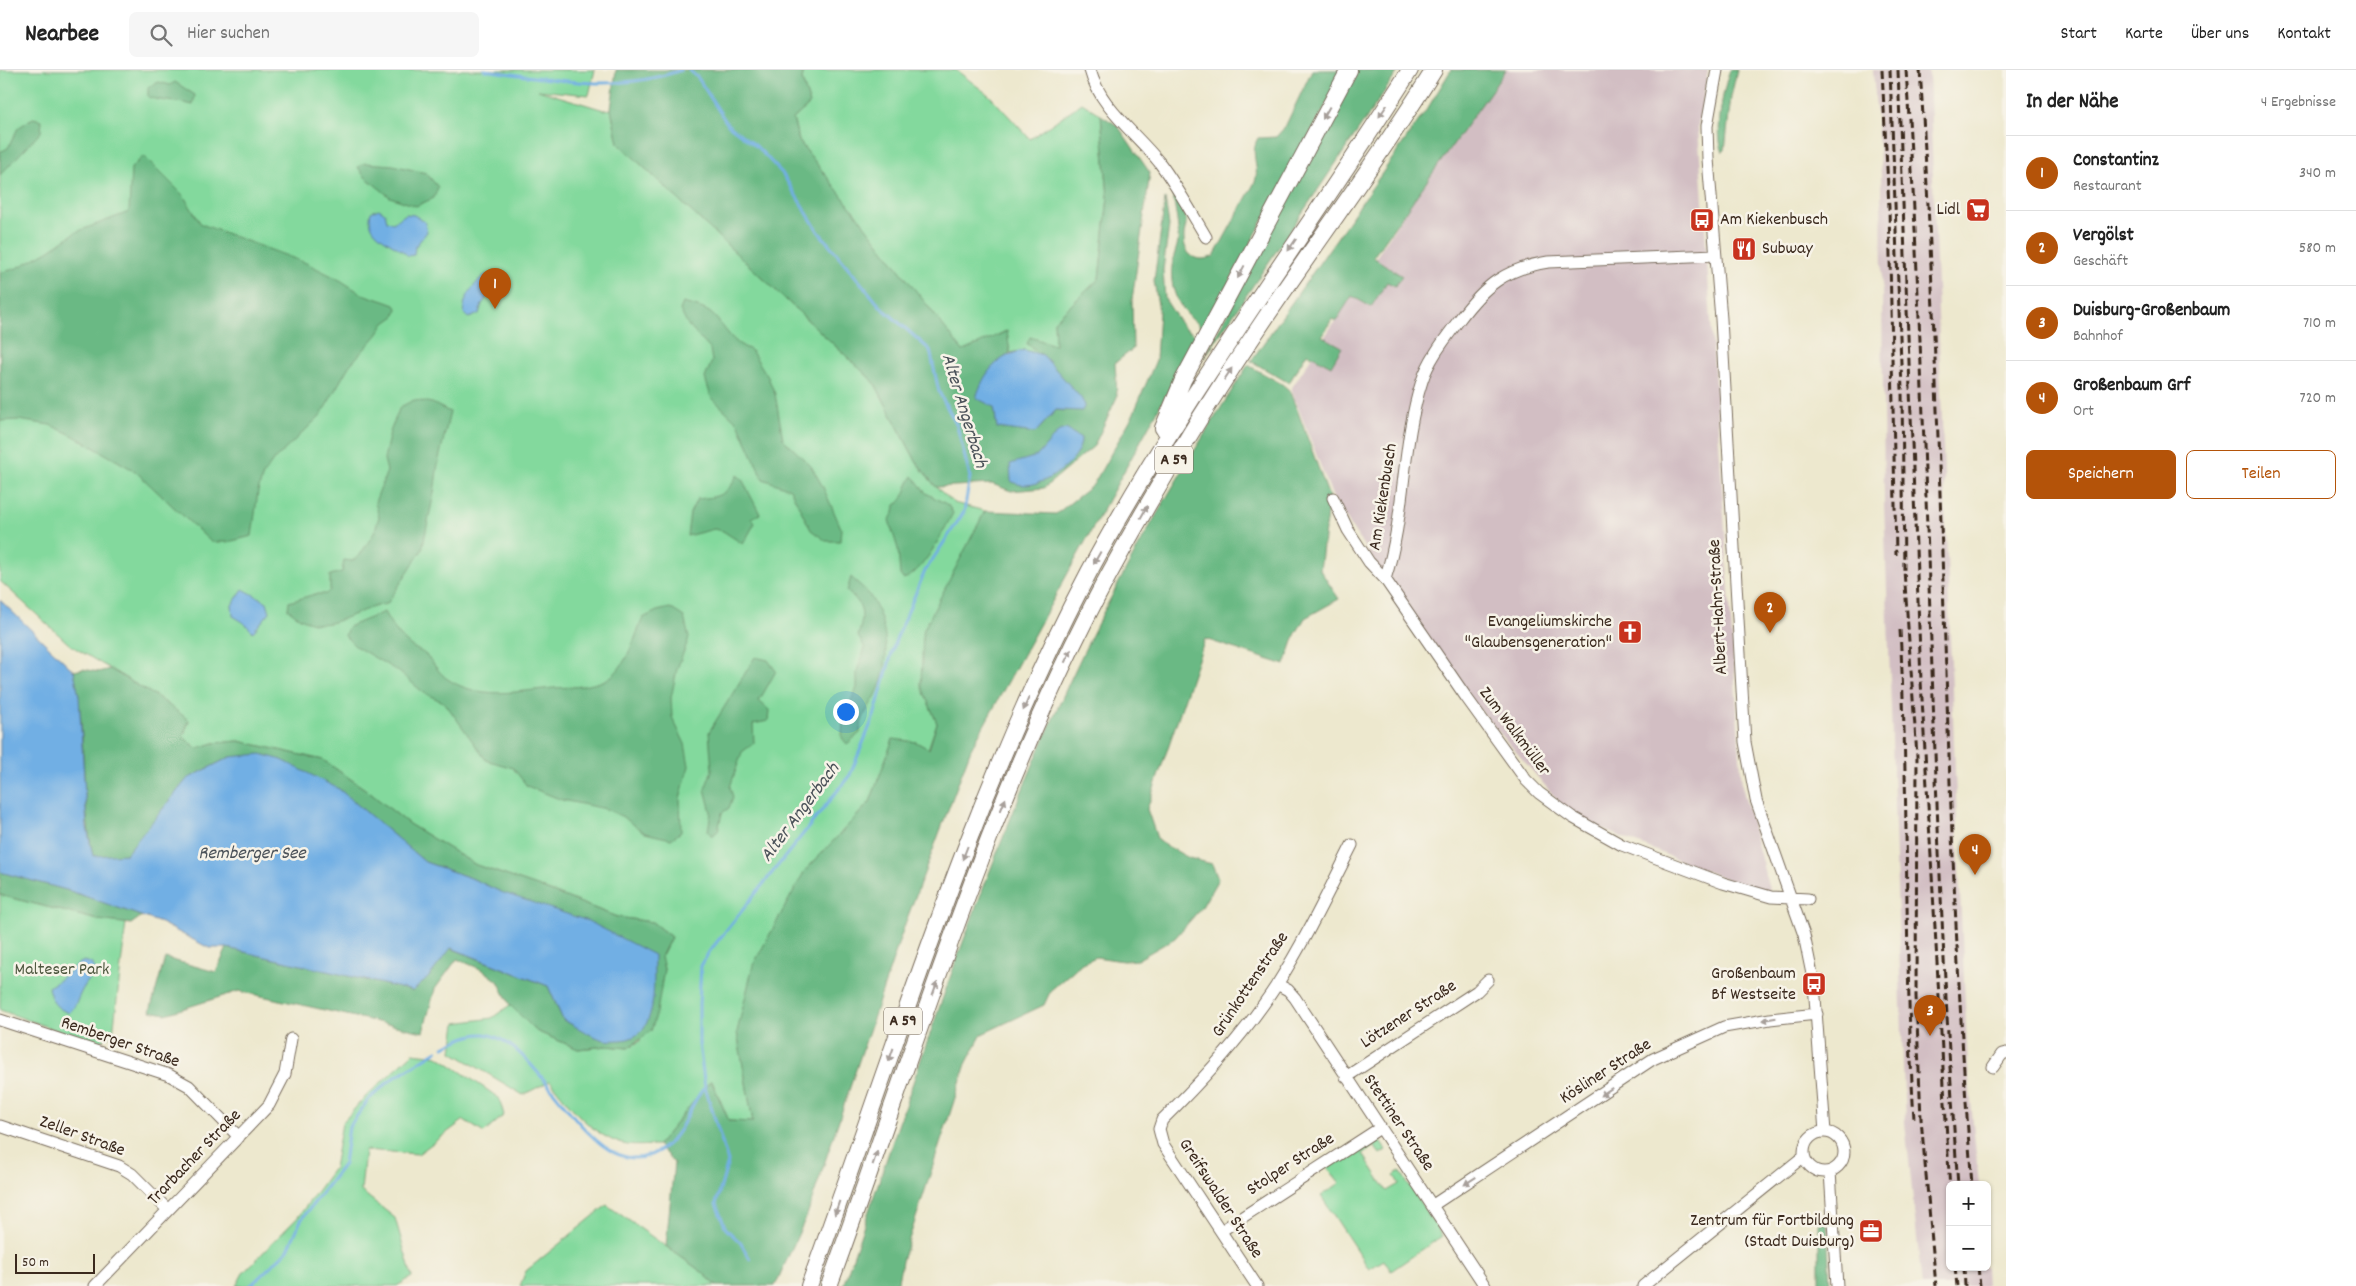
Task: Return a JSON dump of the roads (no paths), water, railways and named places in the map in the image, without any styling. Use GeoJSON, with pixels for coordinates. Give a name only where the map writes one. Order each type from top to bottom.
{"type":"FeatureCollection","features":[{"type":"Feature","properties":{"kind":"highway"},"geometry":{"type":"LineString","coordinates":[[1138,485],[1183,380],[1350,70]]}},
{"type":"Feature","properties":{"kind":"highway","name":"A 59"},"geometry":{"type":"LineString","coordinates":[[809,1286],[910,1003],[1003,759],[1039,672],[1090,571],[1138,485],[1199,385],[1410,70]]}},
{"type":"Feature","properties":{"kind":"highway","name":"A 59"},"geometry":{"type":"LineString","coordinates":[[829,1286],[985,850],[1020,763],[1062,668],[1106,579],[1178,454],[1262,324],[1434,70]]}},
{"type":"Feature","properties":{"kind":"street"},"geometry":{"type":"LineString","coordinates":[[1091,70],[1098,91],[1111,109],[1159,163],[1206,237]]}},
{"type":"Feature","properties":{"kind":"street","name":"Albert-Hahn-Straße"},"geometry":{"type":"LineString","coordinates":[[1717,70],[1707,126],[1745,742],[1756,800],[1804,935],[1814,984],[1825,1132]]}},
{"type":"Feature","properties":{"kind":"street","name":"Am Kiekenbusch"},"geometry":{"type":"LineString","coordinates":[[1385,579],[1394,553],[1416,405],[1422,380],[1435,354],[1477,296],[1504,275],[1528,266],[1548,262],[1715,255]]}},
{"type":"Feature","properties":{"kind":"street","name":"Zum Walkmüller"},"geometry":{"type":"LineString","coordinates":[[1333,498],[1348,530],[1368,562],[1385,579],[1466,697],[1526,780],[1539,793],[1572,817],[1622,845],[1723,883],[1770,897],[1808,899]]}},
{"type":"Feature","properties":{"kind":"street","name":"Grünkottenstraße"},"geometry":{"type":"LineString","coordinates":[[1159,1129],[1162,1120],[1221,1059],[1277,984],[1307,935],[1352,845]]}},
{"type":"Feature","properties":{"kind":"street","name":"Lötzener Straße"},"geometry":{"type":"LineString","coordinates":[[1346,1077],[1477,991],[1488,980]]}},
{"type":"Feature","properties":{"kind":"street","name":"Stettiner Straße"},"geometry":{"type":"LineString","coordinates":[[1277,984],[1288,990],[1295,998],[1485,1286]]}},
{"type":"Feature","properties":{"kind":"street","name":"Kösliner Straße"},"geometry":{"type":"LineString","coordinates":[[1433,1206],[1653,1060],[1724,1027],[1770,1019],[1817,1014]]}},
{"type":"Feature","properties":{"kind":"street","name":"Remberger Straße"},"geometry":{"type":"LineString","coordinates":[[0,1020],[169,1075],[189,1086],[239,1137]]}},
{"type":"Feature","properties":{"kind":"street","name":"Trarbacher Straße"},"geometry":{"type":"LineString","coordinates":[[95,1286],[260,1116],[278,1092],[285,1074],[291,1039]]}},
{"type":"Feature","properties":{"kind":"street"},"geometry":{"type":"LineString","coordinates":[[1993,1067],[2002,1054],[2006,1053]]}},
{"type":"Feature","properties":{"kind":"street","name":"Zeller Straße"},"geometry":{"type":"LineString","coordinates":[[0,1126],[118,1166],[132,1174],[168,1210]]}},
{"type":"Feature","properties":{"kind":"street","name":"Stolper Straße"},"geometry":{"type":"LineString","coordinates":[[1220,1231],[1380,1128]]}},
{"type":"Feature","properties":{"kind":"street","name":"Greifswalder Straße"},"geometry":{"type":"LineString","coordinates":[[1159,1129],[1163,1144],[1256,1286]]}},
{"type":"Feature","properties":{"kind":"street"},"geometry":{"type":"LineString","coordinates":[[1643,1286],[1804,1156],[1808,1140],[1814,1135],[1825,1132],[1838,1137],[1844,1149],[1841,1163],[1830,1171],[1815,1170],[1804,1156]]}},
{"type":"Feature","properties":{"kind":"street"},"geometry":{"type":"LineString","coordinates":[[1830,1171],[1837,1286]]}},
{"type":"Feature","properties":{"kind":"water"},"geometry":{"type":"Polygon","coordinates":[[[379,209],[385,213],[387,221],[393,223],[406,214],[414,215],[425,222],[427,232],[415,247],[414,255],[408,256],[376,233],[370,220],[371,212],[379,209]]]}},
{"type":"Feature","properties":{"kind":"water"},"geometry":{"type":"Polygon","coordinates":[[[488,274],[489,295],[482,304],[479,314],[469,318],[464,313],[463,308],[467,297],[479,280],[488,274]]]}},
{"type":"Feature","properties":{"kind":"water"},"geometry":{"type":"Polygon","coordinates":[[[1024,350],[1043,355],[1081,398],[1085,405],[1082,411],[1056,410],[1035,433],[997,428],[994,407],[976,398],[979,389],[993,366],[1006,356],[1024,350]]]}},
{"type":"Feature","properties":{"kind":"water"},"geometry":{"type":"Polygon","coordinates":[[[1066,429],[1081,438],[1080,447],[1066,466],[1044,481],[1021,485],[1011,481],[1010,464],[1037,456],[1059,431],[1066,429]]]}},
{"type":"Feature","properties":{"kind":"water"},"geometry":{"type":"Polygon","coordinates":[[[243,589],[267,602],[270,612],[253,632],[243,622],[233,616],[232,605],[243,589]]]}},
{"type":"Feature","properties":{"kind":"water","name":"Remberger See"},"geometry":{"type":"Polygon","coordinates":[[[0,600],[74,671],[79,696],[87,827],[93,856],[126,854],[187,779],[230,757],[261,754],[282,760],[339,789],[425,862],[471,878],[501,892],[588,921],[654,955],[652,1007],[642,1030],[634,1037],[621,1040],[600,1039],[563,1020],[548,986],[451,948],[428,978],[413,991],[227,948],[209,948],[161,923],[70,891],[0,872],[0,600]]]}},
{"type":"Feature","properties":{"kind":"water"},"geometry":{"type":"Polygon","coordinates":[[[84,961],[91,963],[95,969],[69,1013],[60,1009],[54,1003],[48,987],[84,961]]]}},
{"type":"Feature","properties":{"kind":"waterway","name":"Alter Angerbach"},"geometry":{"type":"LineString","coordinates":[[484,70],[559,80],[607,83],[656,77],[681,70]]}},
{"type":"Feature","properties":{"kind":"waterway","name":"Alter Angerbach"},"geometry":{"type":"LineString","coordinates":[[444,1047],[479,1034],[484,1034],[507,1043],[529,1063],[572,1115],[594,1138],[617,1154],[642,1158],[668,1144],[674,1138],[705,1087],[699,1044],[701,966],[709,952],[850,775],[874,716],[895,642],[925,571],[964,512],[970,477],[957,426],[939,392],[930,350],[880,306],[818,231],[782,173],[756,146],[728,125],[698,78],[689,70]]}},
{"type":"Feature","properties":{"kind":"waterway","name":"Alter Angerbach"},"geometry":{"type":"LineString","coordinates":[[250,1286],[288,1250],[301,1220],[344,1164],[349,1127],[369,1099],[392,1079],[437,1051]]}},
{"type":"Feature","properties":{"kind":"waterway"},"geometry":{"type":"LineString","coordinates":[[705,1087],[728,1162],[716,1204],[726,1229],[740,1242],[750,1259]]}},
{"type":"Feature","properties":{"kind":"railway"},"geometry":{"type":"LineString","coordinates":[[1882,70],[1889,207],[1896,555]]}},
{"type":"Feature","properties":{"kind":"railway"},"geometry":{"type":"LineString","coordinates":[[1890,70],[1902,390],[1904,570],[1917,756],[1916,996],[1921,1119],[1936,1286]]}},
{"type":"Feature","properties":{"kind":"railway"},"geometry":{"type":"LineString","coordinates":[[1898,70],[1921,681],[1949,1181]]}},
{"type":"Feature","properties":{"kind":"railway"},"geometry":{"type":"LineString","coordinates":[[1906,70],[1920,349],[1941,906],[1958,1181]]}},
{"type":"Feature","properties":{"kind":"railway"},"geometry":{"type":"LineString","coordinates":[[1920,70],[1935,349],[1955,906],[1962,1046],[1972,1181]]}},
{"type":"Feature","properties":{"kind":"railway"},"geometry":{"type":"LineString","coordinates":[[1900,630],[1905,752],[1909,997],[1914,1119]]}},
{"type":"Feature","properties":{"kind":"railway"},"geometry":{"type":"LineString","coordinates":[[1955,1271],[1957,1286]]}},
{"type":"Feature","properties":{"kind":"railway"},"geometry":{"type":"LineString","coordinates":[[1964,1271],[1965,1286]]}},
{"type":"Feature","properties":{"kind":"railway"},"geometry":{"type":"LineString","coordinates":[[1978,1271],[1980,1286]]}},
{"type":"Feature","properties":{"kind":"place","name":"Lidl"},"geometry":{"type":"Point","coordinates":[1978,210]}},
{"type":"Feature","properties":{"kind":"place","name":"Am Kiekenbusch"},"geometry":{"type":"Point","coordinates":[1702,220]}},
{"type":"Feature","properties":{"kind":"place","name":"Subway"},"geometry":{"type":"Point","coordinates":[1744,249]}},
{"type":"Feature","properties":{"kind":"place","name":"Constantinz"},"geometry":{"type":"Point","coordinates":[495,309]}},
{"type":"Feature","properties":{"kind":"place","name":"Evangeliumskirche \"Glaubensgeneration\""},"geometry":{"type":"Point","coordinates":[1630,632]}},
{"type":"Feature","properties":{"kind":"place","name":"Vergölst"},"geometry":{"type":"Point","coordinates":[1770,633]}},
{"type":"Feature","properties":{"kind":"place","name":"Großenbaum Grf"},"geometry":{"type":"Point","coordinates":[1975,875]}},
{"type":"Feature","properties":{"kind":"place","name":"Großenbaum Bf Westseite"},"geometry":{"type":"Point","coordinates":[1814,984]}},
{"type":"Feature","properties":{"kind":"place","name":"Duisburg-Großenbaum"},"geometry":{"type":"Point","coordinates":[1930,1036]}},
{"type":"Feature","properties":{"kind":"place","name":"Zentrum für Fortbildung (Stadt Duisburg)"},"geometry":{"type":"Point","coordinates":[1871,1231]}},
{"type":"Feature","properties":{"kind":"park label","name":"Malteser Park"},"geometry":{"type":"Point","coordinates":[62,970]}}]}
